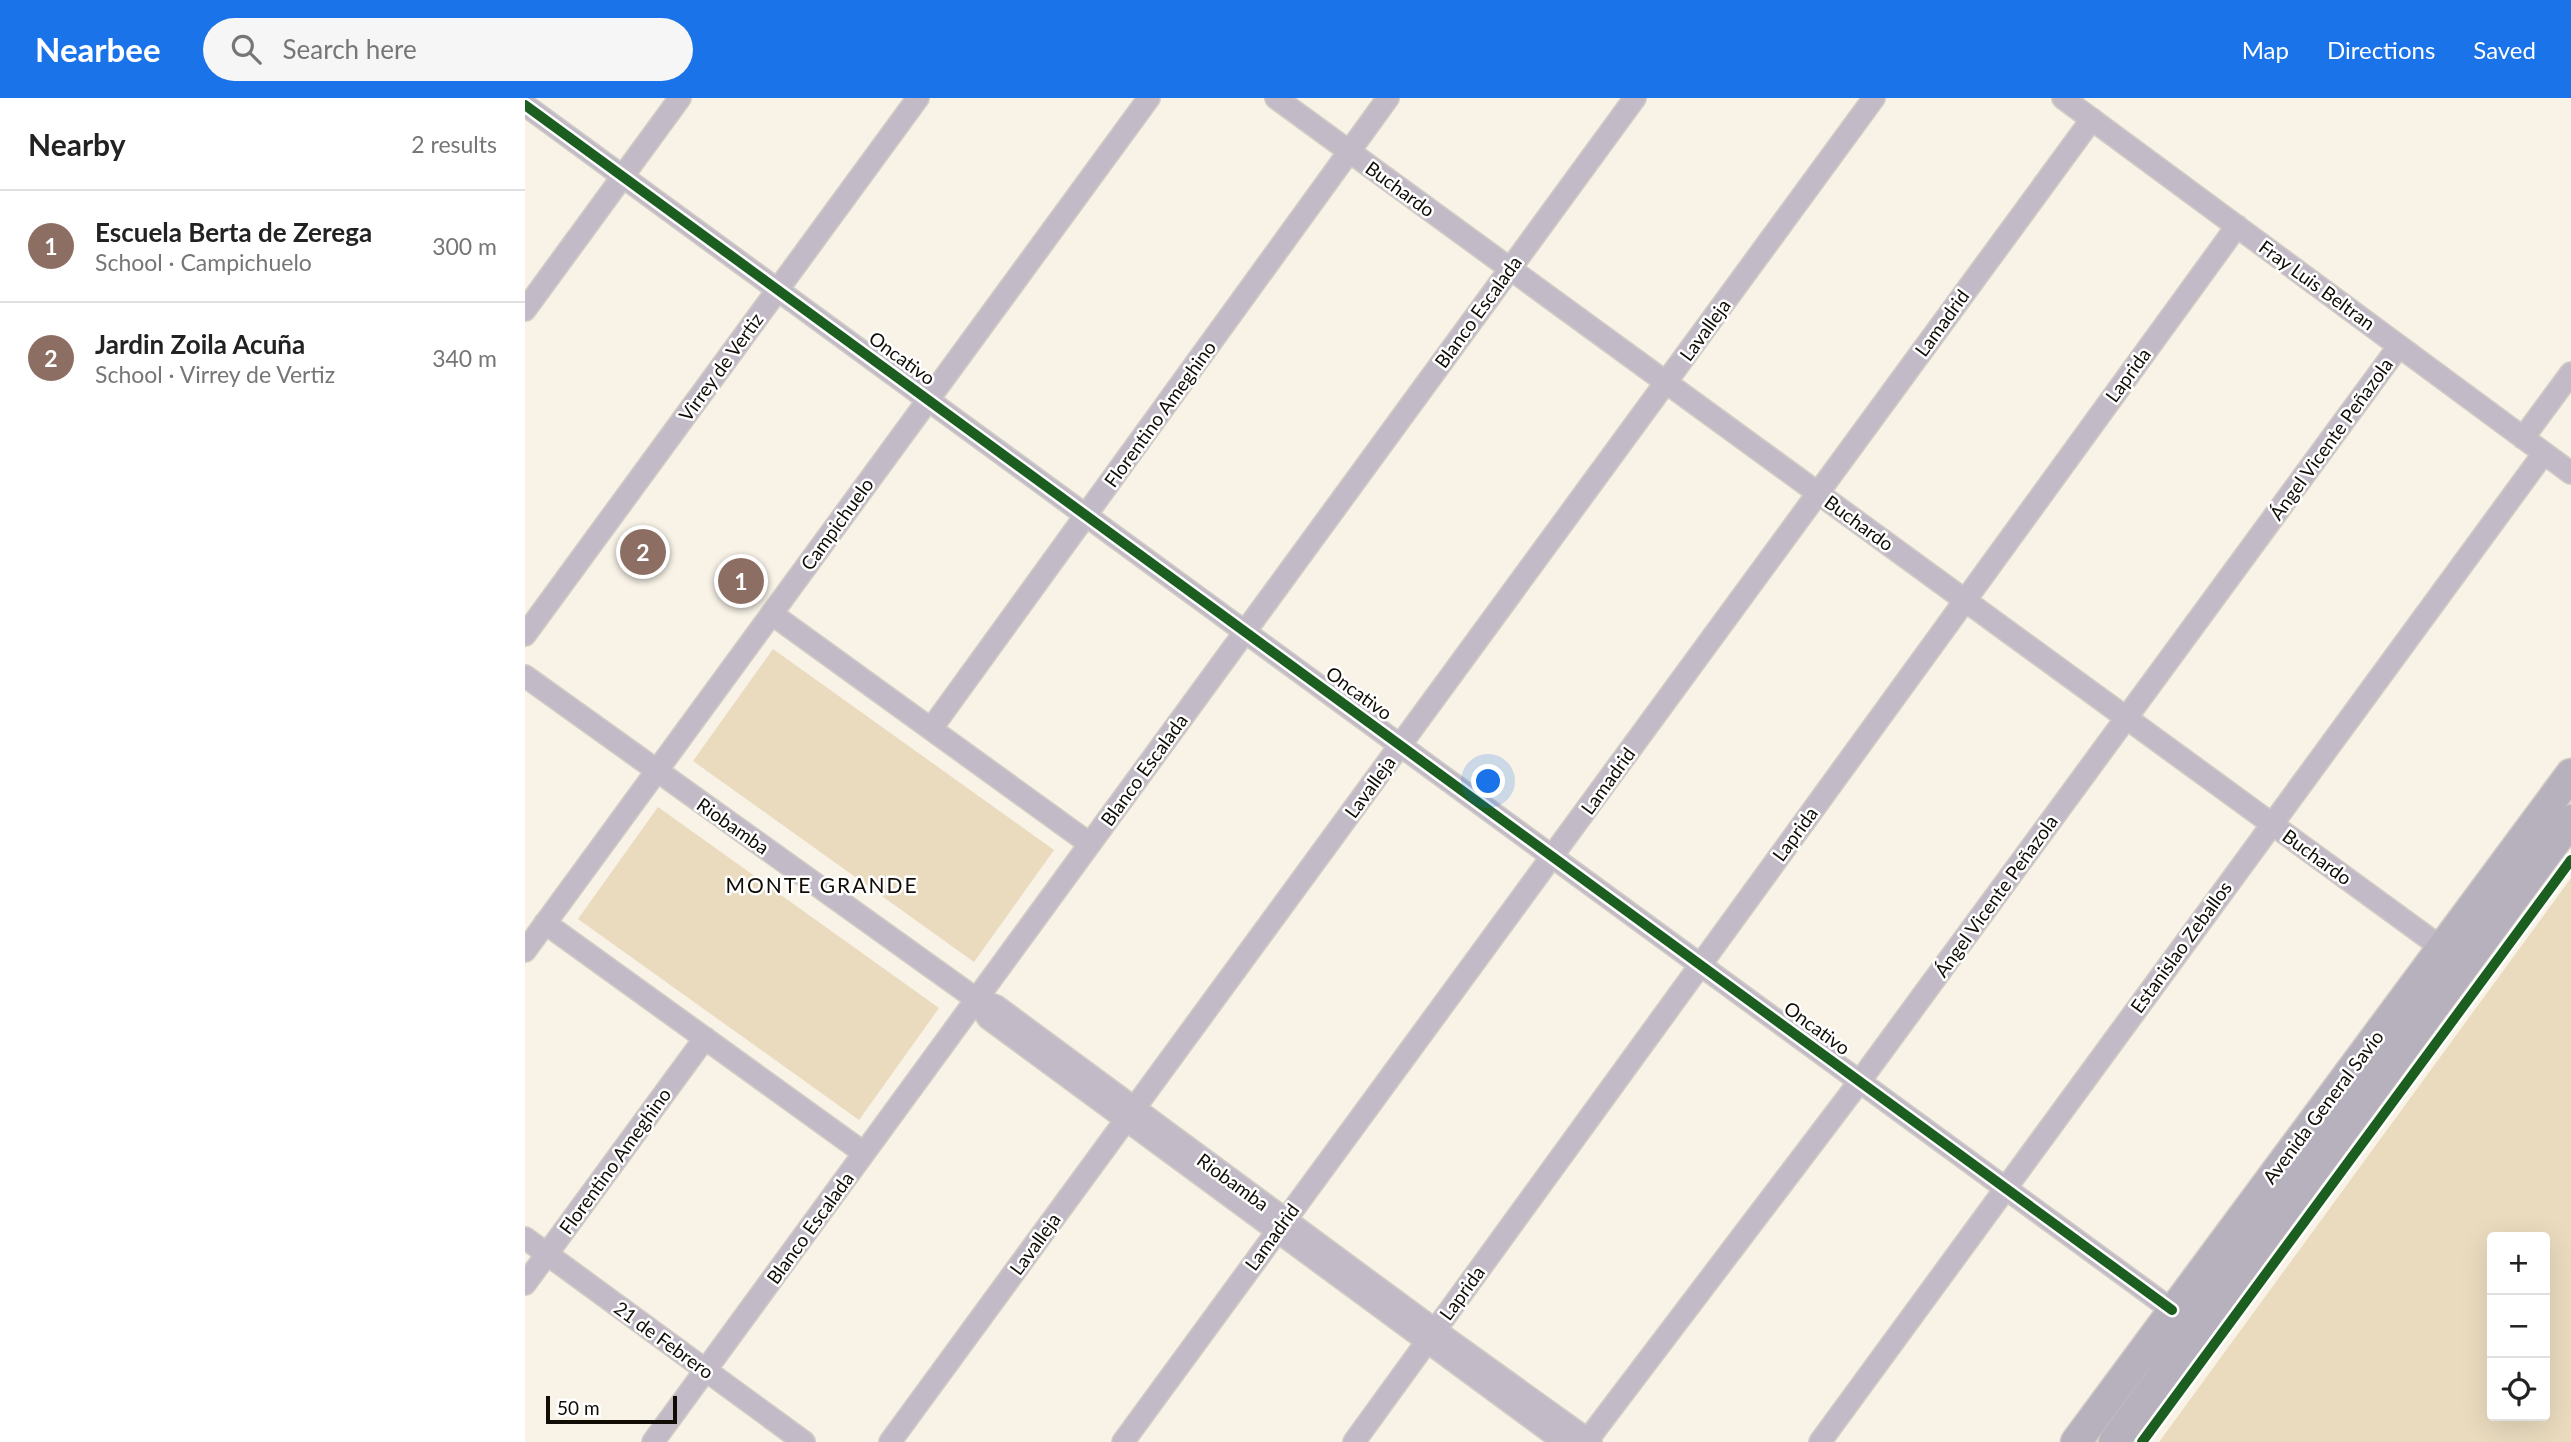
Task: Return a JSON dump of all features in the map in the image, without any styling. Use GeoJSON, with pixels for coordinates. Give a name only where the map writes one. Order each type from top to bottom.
{"type":"FeatureCollection","features":[{"type":"Feature","properties":{"kind":"main road","name":"Avenida General Savio"},"geometry":{"type":"LineString","coordinates":[[2076,1442],[2571,774]]}},
{"type":"Feature","properties":{"kind":"main road","name":"Avenida General Savio"},"geometry":{"type":"LineString","coordinates":[[2114,1442],[2571,820]]}},
{"type":"Feature","properties":{"kind":"street"},"geometry":{"type":"LineString","coordinates":[[525,310],[680,98]]}},
{"type":"Feature","properties":{"kind":"street","name":"Virrey de Vertiz"},"geometry":{"type":"LineString","coordinates":[[525,635],[918,98]]}},
{"type":"Feature","properties":{"kind":"street","name":"Campichuelo"},"geometry":{"type":"LineString","coordinates":[[525,951],[1149,98]]}},
{"type":"Feature","properties":{"kind":"street","name":"Buchardo"},"geometry":{"type":"LineString","coordinates":[[1276,98],[2442,948]]}},
{"type":"Feature","properties":{"kind":"street","name":"Florentino Ameghino"},"geometry":{"type":"LineString","coordinates":[[931,729],[1388,98]]}},
{"type":"Feature","properties":{"kind":"street","name":"Blanco Escalada"},"geometry":{"type":"LineString","coordinates":[[653,1442],[1635,98]]}},
{"type":"Feature","properties":{"kind":"street","name":"Lavalleja"},"geometry":{"type":"LineString","coordinates":[[890,1442],[1874,98]]}},
{"type":"Feature","properties":{"kind":"street","name":"Fray Luis Beltran"},"geometry":{"type":"LineString","coordinates":[[2063,98],[2571,473]]}},
{"type":"Feature","properties":{"kind":"street","name":"Oncativo"},"geometry":{"type":"LineString","coordinates":[[525,104],[2172,1310]]}},
{"type":"Feature","properties":{"kind":"street","name":"Lamadrid"},"geometry":{"type":"LineString","coordinates":[[1123,1442],[2092,119]]}},
{"type":"Feature","properties":{"kind":"street","name":"Laprida"},"geometry":{"type":"LineString","coordinates":[[1353,1442],[2237,226]]}},
{"type":"Feature","properties":{"kind":"street","name":"Ángel Vicente Peñazola"},"geometry":{"type":"LineString","coordinates":[[1588,1441],[1860,1081],[2399,346]]}},
{"type":"Feature","properties":{"kind":"street"},"geometry":{"type":"LineString","coordinates":[[2523,438],[2571,373]]}},
{"type":"Feature","properties":{"kind":"street","name":"Estanislao Zeballos"},"geometry":{"type":"LineString","coordinates":[[1820,1442],[2544,453]]}},
{"type":"Feature","properties":{"kind":"street"},"geometry":{"type":"LineString","coordinates":[[772,614],[1090,844]]}},
{"type":"Feature","properties":{"kind":"street","name":"Riobamba"},"geometry":{"type":"LineString","coordinates":[[525,676],[976,999],[988,1018],[1130,1115],[1430,1337],[1564,1442]]}},
{"type":"Feature","properties":{"kind":"street"},"geometry":{"type":"LineString","coordinates":[[545,923],[864,1153]]}},
{"type":"Feature","properties":{"kind":"street","name":"Florentino Ameghino"},"geometry":{"type":"LineString","coordinates":[[525,1284],[705,1038]]}},
{"type":"Feature","properties":{"kind":"street","name":"21 de Febrero"},"geometry":{"type":"LineString","coordinates":[[525,1238],[804,1442]]}},
{"type":"Feature","properties":{"kind":"street","name":"Riobamba"},"geometry":{"type":"LineString","coordinates":[[1430,1337],[1588,1441]]}},
{"type":"Feature","properties":{"kind":"shaded area"},"geometry":{"type":"Polygon","coordinates":[[[773,649],[1054,850],[974,962],[693,761],[773,649]]]}},
{"type":"Feature","properties":{"kind":"shaded area"},"geometry":{"type":"Polygon","coordinates":[[[658,807],[939,1008],[859,1120],[578,919],[658,807]]]}},
{"type":"Feature","properties":{"kind":"shaded area"},"geometry":{"type":"Polygon","coordinates":[[[2571,878],[2571,1442],[2159,1442],[2571,878]]]}},
{"type":"Feature","properties":{"kind":"cycle path"},"geometry":{"type":"LineString","coordinates":[[525,105],[2172,1310]]}},
{"type":"Feature","properties":{"kind":"cycle path"},"geometry":{"type":"LineString","coordinates":[[2142,1442],[2571,860]]}},
{"type":"Feature","properties":{"kind":"place","name":"Jardin Zoila Acuña"},"geometry":{"type":"Point","coordinates":[643,552]}},
{"type":"Feature","properties":{"kind":"place","name":"Escuela Berta de Zerega"},"geometry":{"type":"Point","coordinates":[741,581]}},
{"type":"Feature","properties":{"kind":"district","name":"MONTE GRANDE"},"geometry":{"type":"Point","coordinates":[822,886]}}]}
